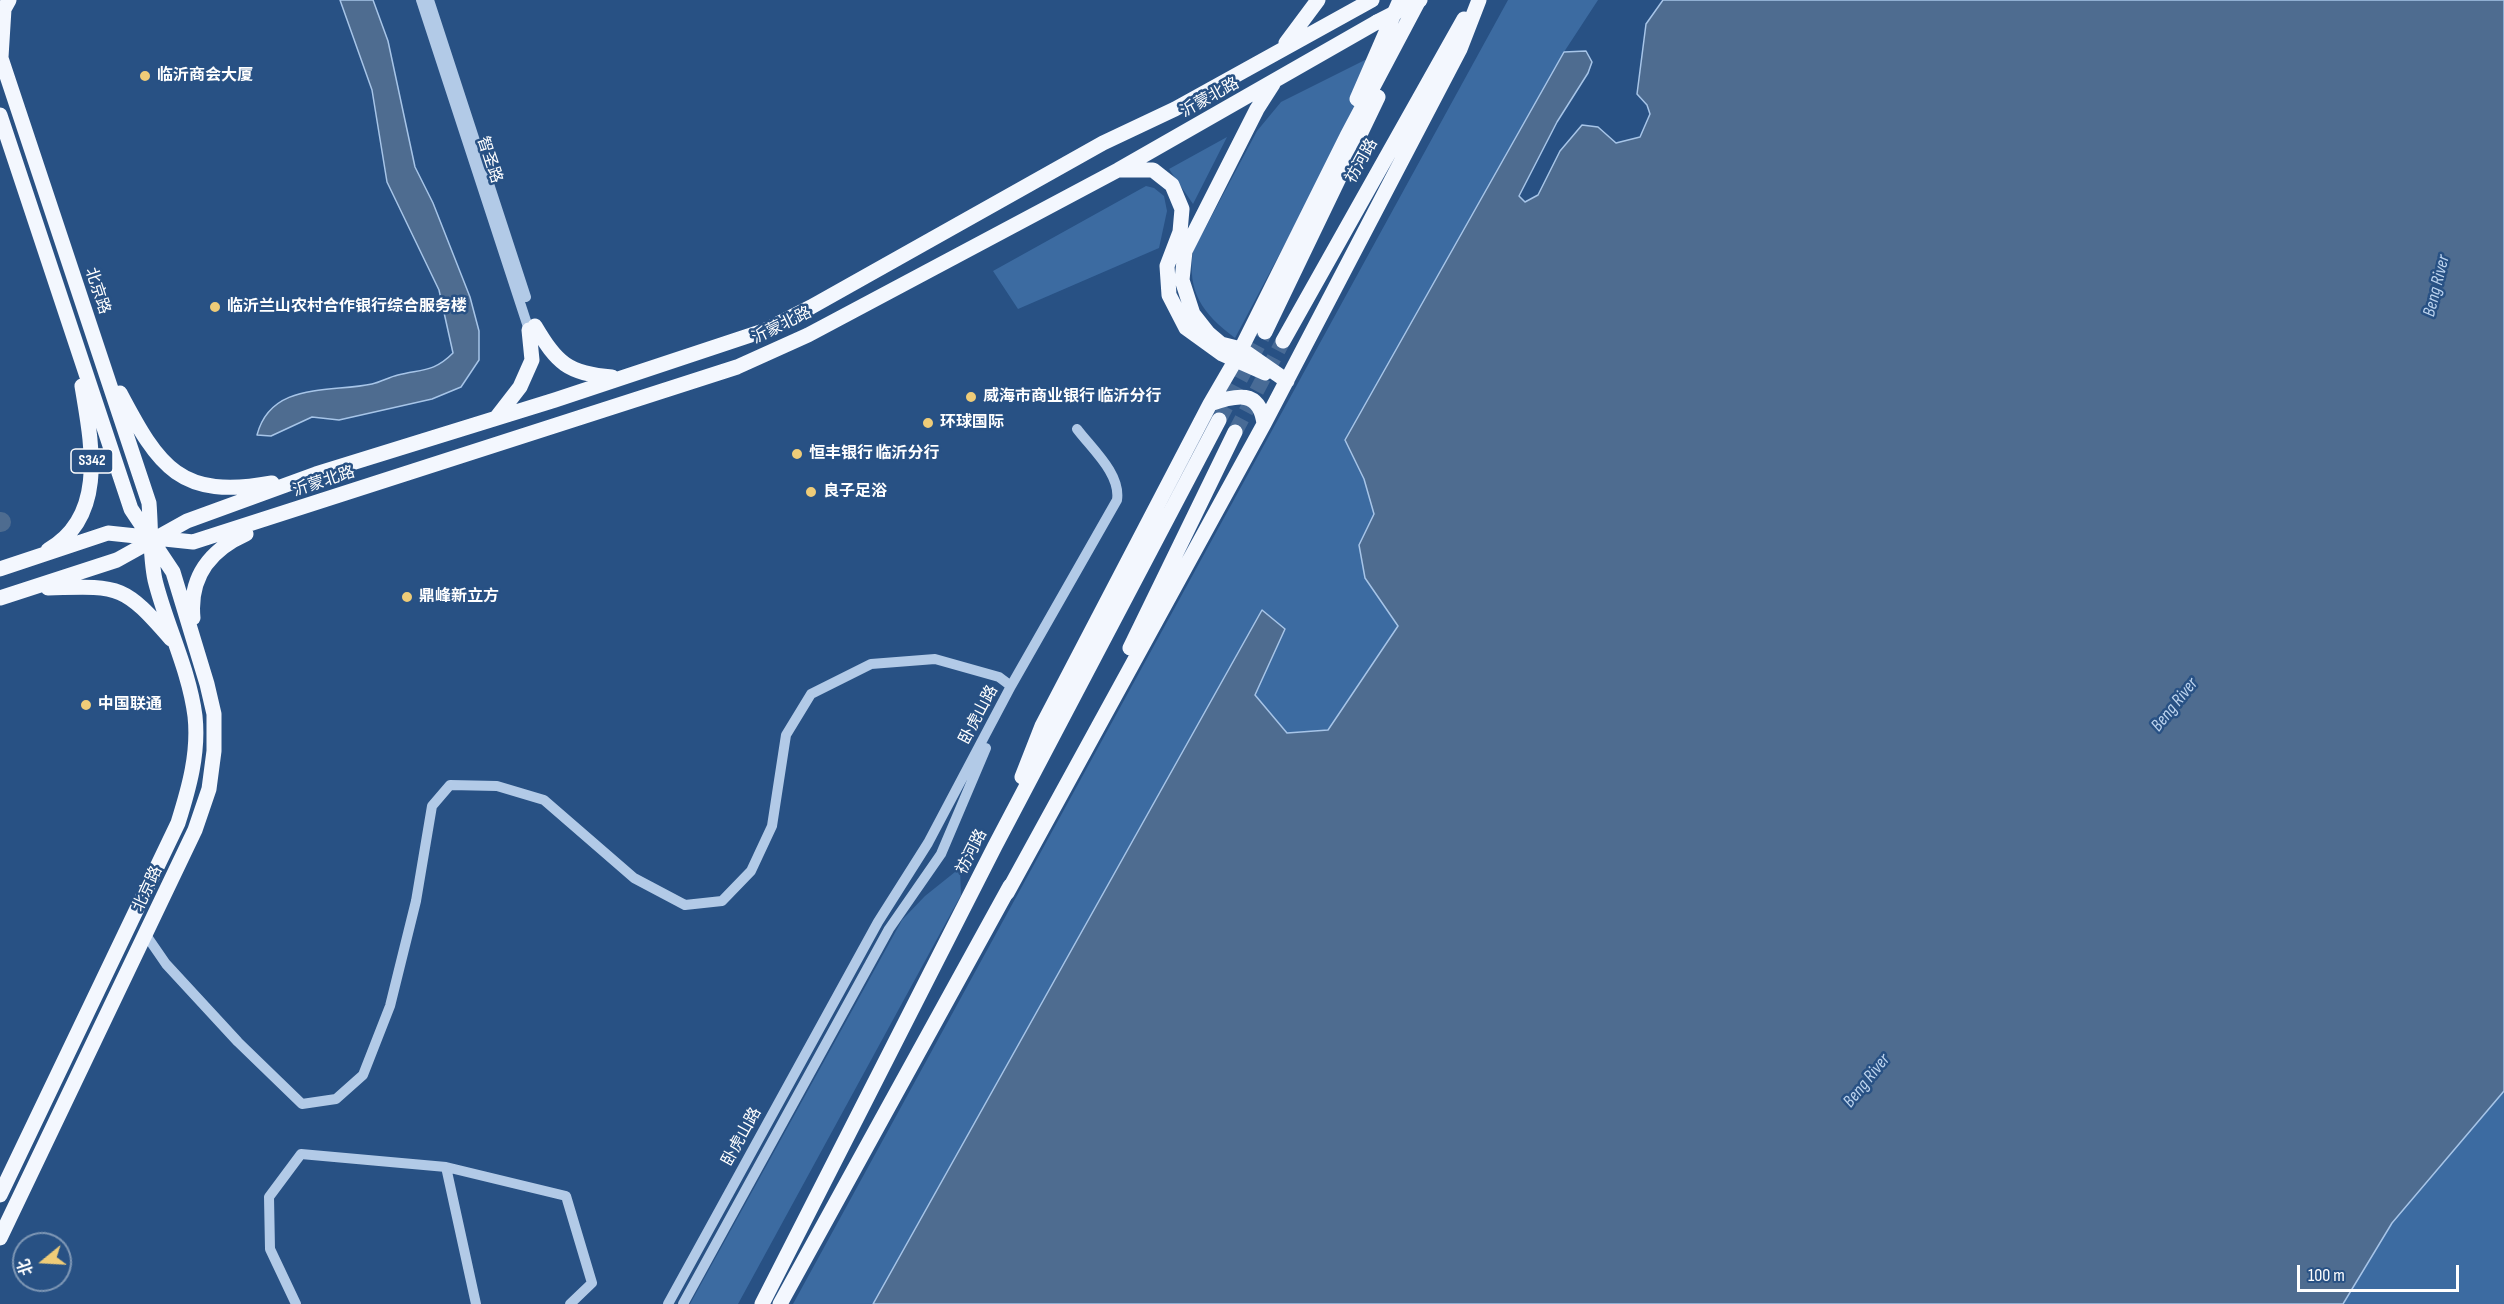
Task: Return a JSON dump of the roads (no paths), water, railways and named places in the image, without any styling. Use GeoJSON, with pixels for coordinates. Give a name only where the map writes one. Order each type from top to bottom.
{"type":"FeatureCollection","features":[{"type":"Feature","properties":{"kind":"main road"},"geometry":{"type":"LineString","coordinates":[[0,56],[4,9],[9,0]]}},
{"type":"Feature","properties":{"kind":"main road"},"geometry":{"type":"LineString","coordinates":[[1282,48],[1318,0]]}},
{"type":"Feature","properties":{"kind":"main road","name":"沂蒙北路"},"geometry":{"type":"LineString","coordinates":[[0,598],[117,560],[186,521],[316,474],[766,330],[812,308],[1103,143],[1175,109],[1372,0]]}},
{"type":"Feature","properties":{"kind":"main road"},"geometry":{"type":"LineString","coordinates":[[1306,218],[1400,0]]}},
{"type":"Feature","properties":{"kind":"main road"},"geometry":{"type":"LineString","coordinates":[[995,846],[1042,726],[1210,404],[1238,355],[1306,218],[1420,0]]}},
{"type":"Feature","properties":{"kind":"main road","name":"沂蒙北路"},"geometry":{"type":"LineString","coordinates":[[0,569],[108,533],[193,542],[746,363],[808,335],[1118,170],[1274,83],[1377,22],[1420,0]]}},
{"type":"Feature","properties":{"kind":"main road","name":"祊河路"},"geometry":{"type":"LineString","coordinates":[[1265,332],[1385,85],[1420,0]]}},
{"type":"Feature","properties":{"kind":"main road"},"geometry":{"type":"LineString","coordinates":[[780,1304],[1287,381],[1460,50],[1477,0]]}},
{"type":"Feature","properties":{"kind":"main road","name":"祊河路"},"geometry":{"type":"LineString","coordinates":[[1283,341],[1374,175],[1477,0]]}},
{"type":"Feature","properties":{"kind":"main road","name":"北京路"},"geometry":{"type":"LineString","coordinates":[[0,56],[148,503],[155,578],[195,717],[195,750],[190,785],[178,823],[0,1195]]}},
{"type":"Feature","properties":{"kind":"main road"},"geometry":{"type":"LineString","coordinates":[[1274,83],[1257,109],[1190,240],[1185,251],[1182,271],[1183,291],[1201,326],[1221,344],[1238,355],[1287,381]]}},
{"type":"Feature","properties":{"kind":"main road","name":"北京路"},"geometry":{"type":"LineString","coordinates":[[0,115],[131,509],[173,572],[214,714],[214,751],[209,789],[195,830],[0,1238]]}},
{"type":"Feature","properties":{"kind":"main road"},"geometry":{"type":"LineString","coordinates":[[1118,170],[1153,170],[1172,185],[1182,209],[1180,232],[1167,266],[1169,294],[1186,328],[1204,343],[1238,355]]}},
{"type":"Feature","properties":{"kind":"main road"},"geometry":{"type":"LineString","coordinates":[[532,328],[550,351],[572,370],[586,375],[621,378]]}},
{"type":"Feature","properties":{"kind":"main road"},"geometry":{"type":"LineString","coordinates":[[496,418],[520,387],[532,360],[532,328]]}},
{"type":"Feature","properties":{"kind":"main road","name":"S342"},"geometry":{"type":"LineString","coordinates":[[33,558],[53,547],[72,527],[90,494],[92,445],[75,342]]}},
{"type":"Feature","properties":{"kind":"main road"},"geometry":{"type":"LineString","coordinates":[[99,352],[146,442],[189,482],[248,487],[316,474]]}},
{"type":"Feature","properties":{"kind":"main road"},"geometry":{"type":"LineString","coordinates":[[1210,404],[1234,396],[1243,397],[1255,402],[1263,414],[1264,424]]}},
{"type":"Feature","properties":{"kind":"main road","name":"祊河路"},"geometry":{"type":"LineString","coordinates":[[762,1304],[995,846],[1219,420]]}},
{"type":"Feature","properties":{"kind":"main road"},"geometry":{"type":"LineString","coordinates":[[1007,893],[1050,802],[1108,693],[1235,432]]}},
{"type":"Feature","properties":{"kind":"main road"},"geometry":{"type":"LineString","coordinates":[[196,648],[192,599],[210,558],[225,544],[310,506]]}},
{"type":"Feature","properties":{"kind":"main road"},"geometry":{"type":"LineString","coordinates":[[30,589],[111,588],[139,602],[175,644]]}},
{"type":"Feature","properties":{"kind":"street","name":"智圣路"},"geometry":{"type":"LineString","coordinates":[[421,0],[532,328]]}},
{"type":"Feature","properties":{"kind":"street","name":"智圣路"},"geometry":{"type":"LineString","coordinates":[[429,0],[532,328]]}},
{"type":"Feature","properties":{"kind":"street"},"geometry":{"type":"LineString","coordinates":[[146,935],[166,964],[238,1042],[302,1104],[336,1099],[363,1075],[390,1006],[416,901],[432,806],[450,785],[497,786],[544,800],[634,878],[685,905],[722,901],[751,871],[772,826],[786,735],[811,694],[871,664],[935,659],[999,677],[1011,686],[1117,500],[1119,488],[1114,477],[1077,429]]}},
{"type":"Feature","properties":{"kind":"street","name":"卧虎山路"},"geometry":{"type":"LineString","coordinates":[[668,1304],[878,922],[928,843],[1011,686]]}},
{"type":"Feature","properties":{"kind":"street","name":"卧虎山路"},"geometry":{"type":"LineString","coordinates":[[683,1304],[889,929],[941,854],[1011,686]]}},
{"type":"Feature","properties":{"kind":"street"},"geometry":{"type":"LineString","coordinates":[[296,1304],[270,1249],[270,1197],[301,1154],[447,1167],[566,1196],[592,1283],[570,1304]]}},
{"type":"Feature","properties":{"kind":"street"},"geometry":{"type":"LineString","coordinates":[[447,1167],[476,1304]]}},
{"type":"Feature","properties":{"kind":"water"},"geometry":{"type":"Polygon","coordinates":[[[340,0],[373,0],[388,41],[415,167],[433,203],[470,297],[479,331],[479,360],[461,387],[432,399],[339,420],[312,417],[271,436],[257,435],[264,418],[275,406],[289,398],[321,390],[375,383],[434,367],[453,353],[439,290],[387,182],[372,90],[340,0]]]}},
{"type":"Feature","properties":{"kind":"water","name":"Beng River"},"geometry":{"type":"Polygon","coordinates":[[[1663,0],[2504,0],[2504,1091],[2392,1223],[2343,1304],[873,1304],[1262,610],[1285,629],[1255,695],[1287,733],[1328,730],[1398,626],[1365,578],[1359,545],[1374,514],[1364,479],[1345,440],[1564,52],[1586,51],[1592,62],[1588,73],[1557,122],[1519,196],[1525,202],[1538,195],[1560,151],[1582,125],[1598,127],[1616,143],[1640,137],[1650,114],[1647,105],[1637,94],[1646,24],[1663,0]]]}},
{"type":"Feature","properties":{"kind":"tunnel"},"geometry":{"type":"LineString","coordinates":[[1219,420],[1265,332]]}},
{"type":"Feature","properties":{"kind":"tunnel"},"geometry":{"type":"LineString","coordinates":[[1235,432],[1283,341]]}},
{"type":"Feature","properties":{"kind":"place","name":"临沂商会大厦"},"geometry":{"type":"Point","coordinates":[145,76]}},
{"type":"Feature","properties":{"kind":"place","name":"临沂兰山农村合作银行综合服务楼"},"geometry":{"type":"Point","coordinates":[215,307]}},
{"type":"Feature","properties":{"kind":"place","name":"威海市商业银行 临沂分行"},"geometry":{"type":"Point","coordinates":[971,397]}},
{"type":"Feature","properties":{"kind":"place","name":"环球国际"},"geometry":{"type":"Point","coordinates":[928,423]}},
{"type":"Feature","properties":{"kind":"place","name":"恒丰银行 临沂分行"},"geometry":{"type":"Point","coordinates":[797,454]}},
{"type":"Feature","properties":{"kind":"place","name":"良子足浴"},"geometry":{"type":"Point","coordinates":[811,492]}},
{"type":"Feature","properties":{"kind":"place","name":"鼎峰新立方"},"geometry":{"type":"Point","coordinates":[407,597]}},
{"type":"Feature","properties":{"kind":"place","name":"中国联通"},"geometry":{"type":"Point","coordinates":[86,705]}}]}
